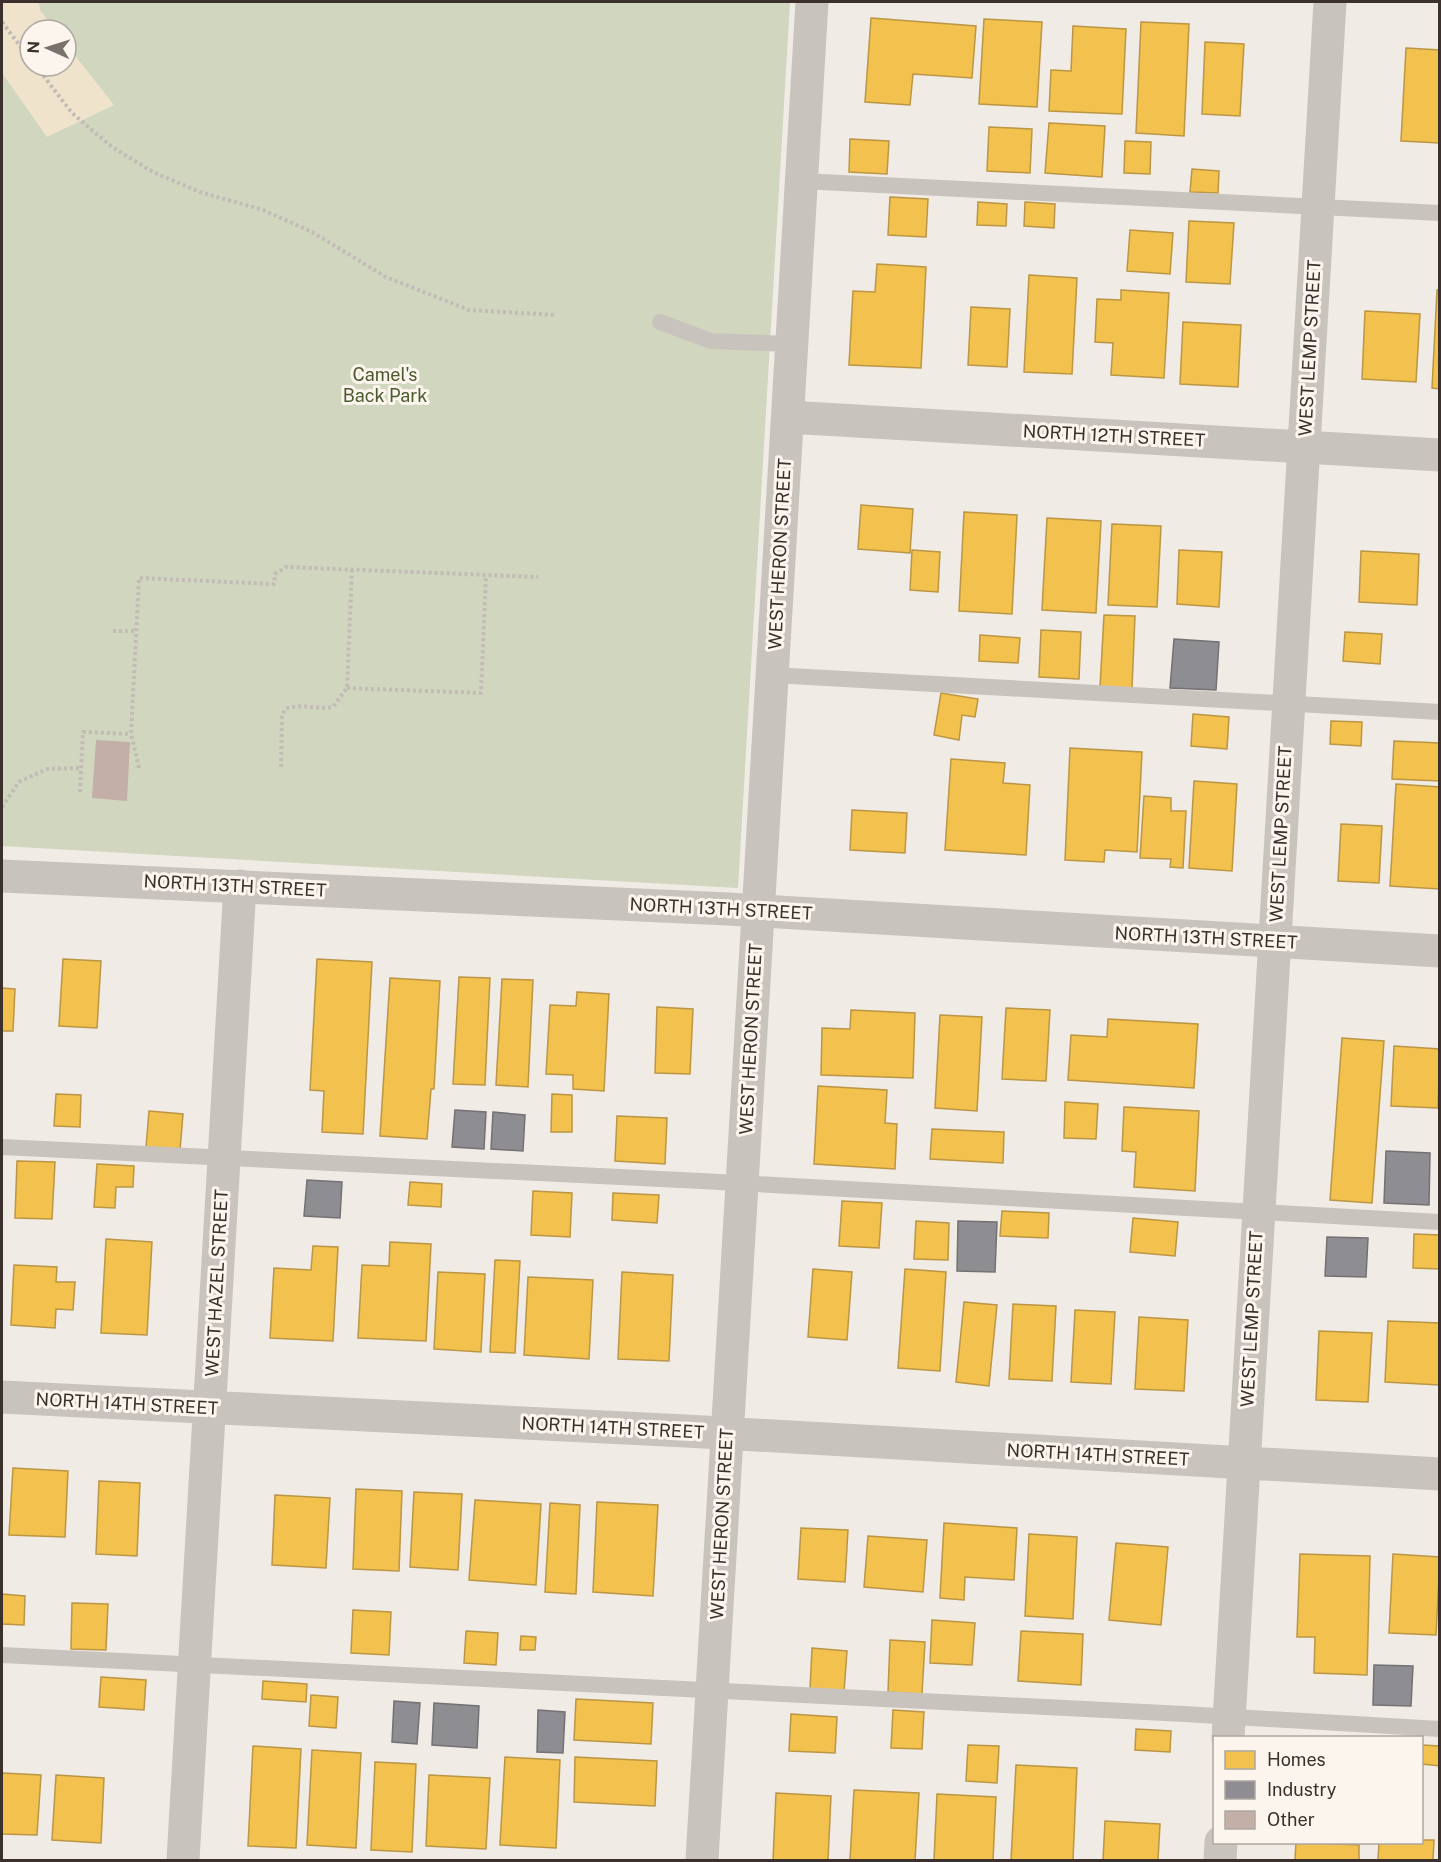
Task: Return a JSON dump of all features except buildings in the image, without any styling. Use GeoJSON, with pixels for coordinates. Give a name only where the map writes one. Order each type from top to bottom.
{"type":"FeatureCollection","features":[{"type":"Feature","properties":{"kind":"street","name":"WEST HERON STREET"},"geometry":{"type":"LineString","coordinates":[[702,1860],[812,2]]}},
{"type":"Feature","properties":{"kind":"street","name":"WEST LEMP STREET"},"geometry":{"type":"LineString","coordinates":[[1228,1727],[1330,2]]}},
{"type":"Feature","properties":{"kind":"street","name":"NORTH 12TH STREET"},"geometry":{"type":"LineString","coordinates":[[788,417],[1440,455]]}},
{"type":"Feature","properties":{"kind":"street","name":"NORTH 13TH STREET"},"geometry":{"type":"LineString","coordinates":[[2,876],[758,910],[1275,943],[1440,951]]}},
{"type":"Feature","properties":{"kind":"street","name":"WEST HAZEL STREET"},"geometry":{"type":"LineString","coordinates":[[183,1860],[240,886]]}},
{"type":"Feature","properties":{"kind":"street","name":"NORTH 14TH STREET"},"geometry":{"type":"LineString","coordinates":[[2,1397],[727,1434],[1440,1474]]}},
{"type":"Feature","properties":{"kind":"street"},"geometry":{"type":"LineString","coordinates":[[1220,1860],[1221,1844]]}},
{"type":"Feature","properties":{"kind":"lane"},"geometry":{"type":"LineString","coordinates":[[801,181],[1440,213]]}},
{"type":"Feature","properties":{"kind":"lane"},"geometry":{"type":"LineString","coordinates":[[660,322],[711,341],[792,344]]}},
{"type":"Feature","properties":{"kind":"lane"},"geometry":{"type":"LineString","coordinates":[[772,675],[1440,712]]}},
{"type":"Feature","properties":{"kind":"lane"},"geometry":{"type":"LineString","coordinates":[[2,1147],[1440,1222]]}},
{"type":"Feature","properties":{"kind":"lane"},"geometry":{"type":"LineString","coordinates":[[2,1654],[712,1691],[1228,1727],[1440,1729]]}},
{"type":"Feature","properties":{"kind":"path"},"geometry":{"type":"LineString","coordinates":[[2,22],[18,43]]}},
{"type":"Feature","properties":{"kind":"path"},"geometry":{"type":"LineString","coordinates":[[45,78],[72,113],[112,147],[153,172],[200,192],[263,210],[312,232],[386,277],[468,310],[556,315]]}},
{"type":"Feature","properties":{"kind":"path"},"geometry":{"type":"LineString","coordinates":[[138,768],[132,734],[139,578],[274,584],[275,574],[286,567],[538,577]]}},
{"type":"Feature","properties":{"kind":"path"},"geometry":{"type":"LineString","coordinates":[[281,767],[282,717],[285,709],[291,706],[325,708],[333,706],[347,688],[352,569]]}},
{"type":"Feature","properties":{"kind":"path"},"geometry":{"type":"LineString","coordinates":[[347,688],[481,693],[486,575]]}},
{"type":"Feature","properties":{"kind":"path"},"geometry":{"type":"LineString","coordinates":[[113,631],[137,631]]}},
{"type":"Feature","properties":{"kind":"path"},"geometry":{"type":"LineString","coordinates":[[80,792],[83,732],[132,734]]}},
{"type":"Feature","properties":{"kind":"path"},"geometry":{"type":"LineString","coordinates":[[2,807],[19,782],[47,769],[82,768]]}},
{"type":"Feature","properties":{"kind":"green space","name":"Camel's Back Park"},"geometry":{"type":"Polygon","coordinates":[[[2,2],[790,2],[738,888],[2,846],[2,2]]]}},
{"type":"Feature","properties":{"kind":"sand"},"geometry":{"type":"Polygon","coordinates":[[[2,2],[39,2],[40,10],[46,18],[18,18],[18,78],[78,78],[78,59],[114,105],[47,137],[2,73],[2,2]]]}}]}
